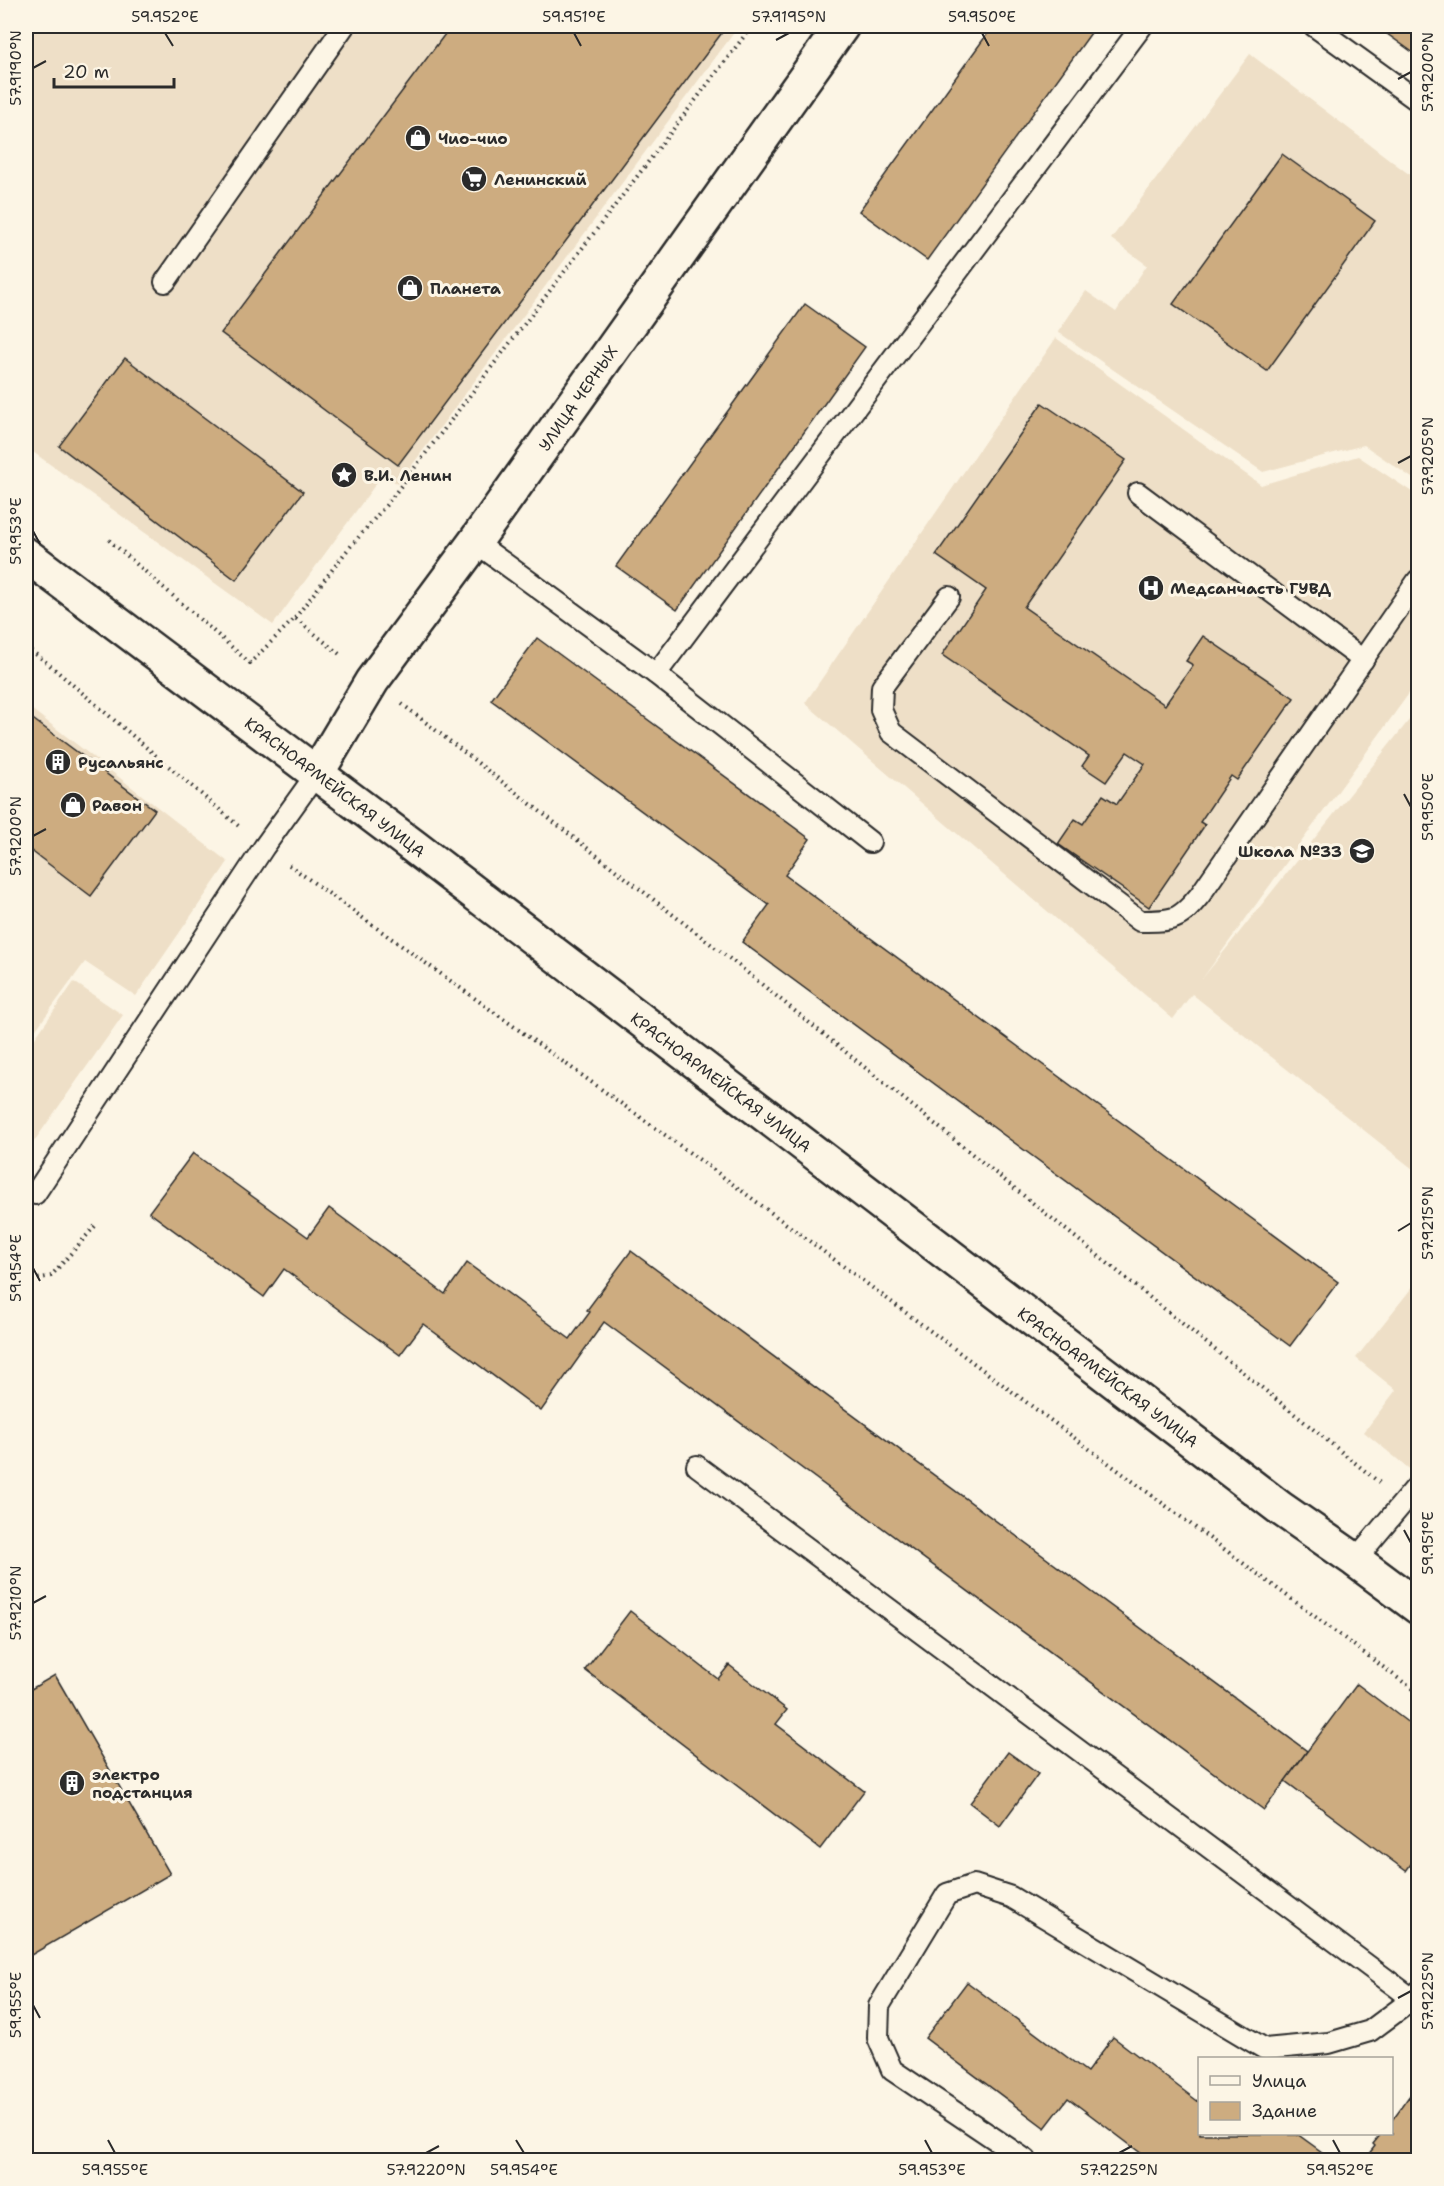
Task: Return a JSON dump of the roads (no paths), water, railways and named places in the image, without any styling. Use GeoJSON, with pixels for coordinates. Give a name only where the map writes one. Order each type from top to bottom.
{"type":"FeatureCollection","features":[{"type":"Feature","properties":{"kind":"street","name":"УЛИЦА ЧЕРНЫХ"},"geometry":{"type":"LineString","coordinates":[[317,773],[372,681],[475,542],[842,26]]}},
{"type":"Feature","properties":{"kind":"street","name":"КРАСНОАРМЕЙСКАЯ УЛИЦА"},"geometry":{"type":"LineString","coordinates":[[26,555],[317,773],[1280,1508],[1419,1607]]}},
{"type":"Feature","properties":{"kind":"lane"},"geometry":{"type":"LineString","coordinates":[[165,282],[344,26]]}},
{"type":"Feature","properties":{"kind":"lane"},"geometry":{"type":"LineString","coordinates":[[656,674],[1142,26]]}},
{"type":"Feature","properties":{"kind":"lane"},"geometry":{"type":"LineString","coordinates":[[1314,26],[1419,101]]}},
{"type":"Feature","properties":{"kind":"lane"},"geometry":{"type":"LineString","coordinates":[[1138,494],[1363,660]]}},
{"type":"Feature","properties":{"kind":"lane"},"geometry":{"type":"LineString","coordinates":[[475,542],[656,674],[870,842]]}},
{"type":"Feature","properties":{"kind":"lane"},"geometry":{"type":"LineString","coordinates":[[949,597],[882,687],[881,710],[891,732],[1140,921],[1165,921],[1185,914],[1200,895],[1419,580]]}},
{"type":"Feature","properties":{"kind":"lane"},"geometry":{"type":"LineString","coordinates":[[35,1194],[264,847],[317,773]]}},
{"type":"Feature","properties":{"kind":"lane"},"geometry":{"type":"LineString","coordinates":[[697,1466],[1417,1998],[1370,2031],[1329,2043],[1264,2049],[1011,1897],[974,1885],[947,1894],[879,2006],[878,2038],[892,2070],[1026,2160]]}},
{"type":"Feature","properties":{"kind":"lane"},"geometry":{"type":"LineString","coordinates":[[1356,1560],[1419,1485]]}},
{"type":"Feature","properties":{"kind":"place","name":"Чио-чио"},"geometry":{"type":"Point","coordinates":[418,138]}},
{"type":"Feature","properties":{"kind":"place","name":"Ленинский"},"geometry":{"type":"Point","coordinates":[474,179]}},
{"type":"Feature","properties":{"kind":"place","name":"Планета"},"geometry":{"type":"Point","coordinates":[410,288]}},
{"type":"Feature","properties":{"kind":"place","name":"В.И. Ленин"},"geometry":{"type":"Point","coordinates":[344,475]}},
{"type":"Feature","properties":{"kind":"place","name":"Медсанчасть ГУВД"},"geometry":{"type":"Point","coordinates":[1151,588]}},
{"type":"Feature","properties":{"kind":"place","name":"Русальянс"},"geometry":{"type":"Point","coordinates":[58,762]}},
{"type":"Feature","properties":{"kind":"place","name":"Равон"},"geometry":{"type":"Point","coordinates":[73,805]}},
{"type":"Feature","properties":{"kind":"place","name":"Школа №33"},"geometry":{"type":"Point","coordinates":[1362,851]}},
{"type":"Feature","properties":{"kind":"place","name":"электро подстанция"},"geometry":{"type":"Point","coordinates":[72,1783]}}]}
